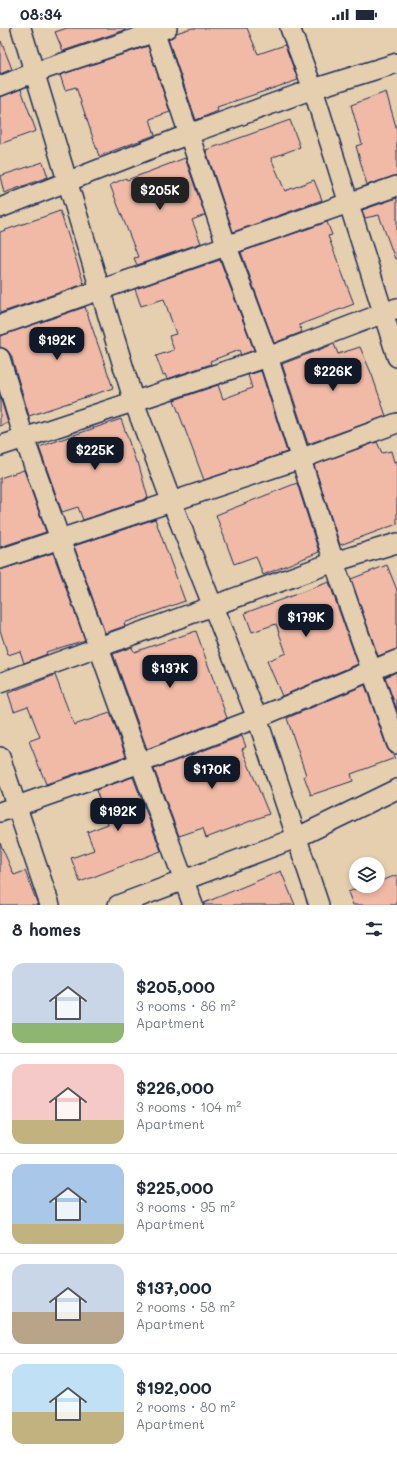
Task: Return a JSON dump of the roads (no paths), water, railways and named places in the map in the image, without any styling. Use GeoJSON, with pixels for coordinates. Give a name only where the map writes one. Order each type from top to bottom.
{"type":"FeatureCollection","features":[{"type":"Feature","properties":{"kind":"street"},"geometry":{"type":"LineString","coordinates":[[21,28],[33,72],[101,289],[134,402],[172,503],[257,718],[319,905]]}},
{"type":"Feature","properties":{"kind":"street"},"geometry":{"type":"LineString","coordinates":[[290,28],[313,89],[348,203],[390,311],[397,357]]}},
{"type":"Feature","properties":{"kind":"street"},"geometry":{"type":"LineString","coordinates":[[0,86],[33,72],[159,30],[189,134],[227,247],[268,357],[334,562],[397,744]]}},
{"type":"Feature","properties":{"kind":"street"},"geometry":{"type":"LineString","coordinates":[[0,208],[189,134],[313,89],[397,63]]}},
{"type":"Feature","properties":{"kind":"street"},"geometry":{"type":"LineString","coordinates":[[0,325],[101,289],[227,247],[397,186]]}},
{"type":"Feature","properties":{"kind":"street"},"geometry":{"type":"LineString","coordinates":[[0,446],[268,357],[390,311]]}},
{"type":"Feature","properties":{"kind":"street"},"geometry":{"type":"LineString","coordinates":[[0,358],[24,438],[140,763],[193,905]]}},
{"type":"Feature","properties":{"kind":"street"},"geometry":{"type":"LineString","coordinates":[[0,559],[172,503],[397,424]]}},
{"type":"Feature","properties":{"kind":"street"},"geometry":{"type":"LineString","coordinates":[[0,683],[334,562],[397,543]]}},
{"type":"Feature","properties":{"kind":"street"},"geometry":{"type":"LineString","coordinates":[[8,809],[140,763],[257,718],[370,669],[397,660]]}},
{"type":"Feature","properties":{"kind":"street"},"geometry":{"type":"LineString","coordinates":[[0,757],[8,809],[50,905]]}},
{"type":"Feature","properties":{"kind":"street"},"geometry":{"type":"LineString","coordinates":[[118,905],[296,838],[397,789]]}}]}
